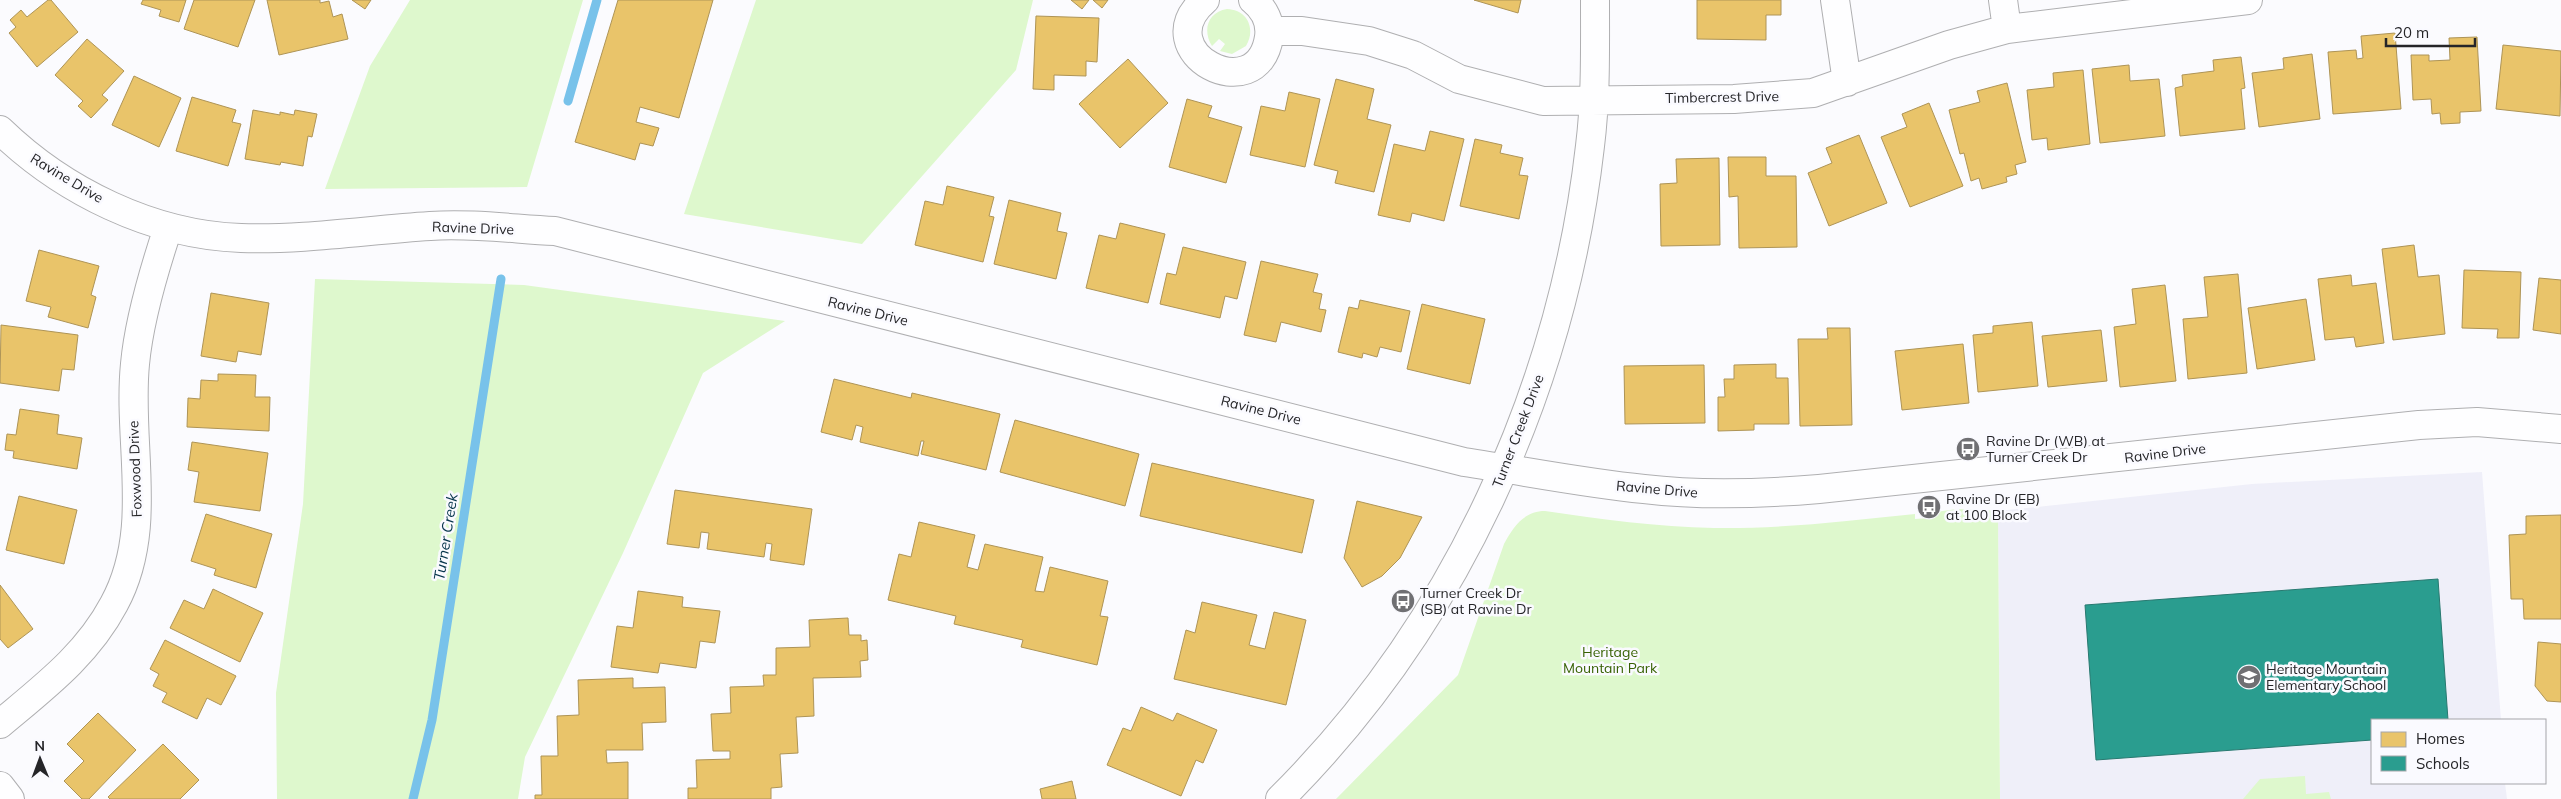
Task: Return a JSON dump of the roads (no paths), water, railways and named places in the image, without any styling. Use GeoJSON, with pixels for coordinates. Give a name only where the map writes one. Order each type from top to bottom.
{"type":"FeatureCollection","features":[{"type":"Feature","properties":{"kind":"street"},"geometry":{"type":"LineString","coordinates":[[1205,0],[1198,6],[1192,17],[1189,30],[1190,43],[1200,59],[1215,70],[1228,72],[1240,71],[1252,66],[1261,57],[1268,45],[1270,31],[1267,18],[1260,5],[1253,0]]}},
{"type":"Feature","properties":{"kind":"street","name":"Turner Creek Drive"},"geometry":{"type":"LineString","coordinates":[[1280,799],[1340,732],[1397,660],[1456,567],[1489,503],[1534,394],[1564,289],[1585,189],[1594,101],[1595,0]]}},
{"type":"Feature","properties":{"kind":"street"},"geometry":{"type":"LineString","coordinates":[[1835,0],[1847,82]]}},
{"type":"Feature","properties":{"kind":"street"},"geometry":{"type":"LineString","coordinates":[[2003,0],[2007,29]]}},
{"type":"Feature","properties":{"kind":"street","name":"Timbercrest Drive"},"geometry":{"type":"LineString","coordinates":[[1270,31],[1302,31],[1369,41],[1413,56],[1459,79],[1543,101],[1796,96],[1847,82],[1949,45],[2007,29],[2248,0]]}},
{"type":"Feature","properties":{"kind":"street","name":"Ravine Drive"},"geometry":{"type":"LineString","coordinates":[[0,130],[47,170],[81,190],[128,213],[168,228],[240,238],[295,237],[432,226],[555,232],[1447,458],[1504,469],[1645,490],[1762,493],[1878,484],[2419,425],[2477,422],[2561,429]]}},
{"type":"Feature","properties":{"kind":"street","name":"Foxwood Drive"},"geometry":{"type":"LineString","coordinates":[[0,724],[64,671],[87,647],[115,602],[127,574],[137,527],[138,499],[133,413],[135,363],[154,270],[168,228]]}},
{"type":"Feature","properties":{"kind":"street"},"geometry":{"type":"LineString","coordinates":[[0,786],[10,799]]}},
{"type":"Feature","properties":{"kind":"waterway","name":"Turner Creek"},"geometry":{"type":"LineString","coordinates":[[568,101],[597,0]]}},
{"type":"Feature","properties":{"kind":"waterway","name":"Turner Creek"},"geometry":{"type":"LineString","coordinates":[[413,799],[432,720],[501,279]]}},
{"type":"Feature","properties":{"kind":"place","name":"Ravine Dr (WB) at Turner Creek Dr"},"geometry":{"type":"Point","coordinates":[1968,449]}},
{"type":"Feature","properties":{"kind":"place","name":"Ravine Dr (EB) at 100 Block"},"geometry":{"type":"Point","coordinates":[1929,507]}},
{"type":"Feature","properties":{"kind":"place","name":"Turner Creek Dr (SB) at Ravine Dr"},"geometry":{"type":"Point","coordinates":[1403,601]}},
{"type":"Feature","properties":{"kind":"place","name":"Heritage Mountain Elementary School"},"geometry":{"type":"Point","coordinates":[2249,677]}},
{"type":"Feature","properties":{"kind":"park label","name":"Heritage Mountain Park"},"geometry":{"type":"Point","coordinates":[1610,660]}}]}
